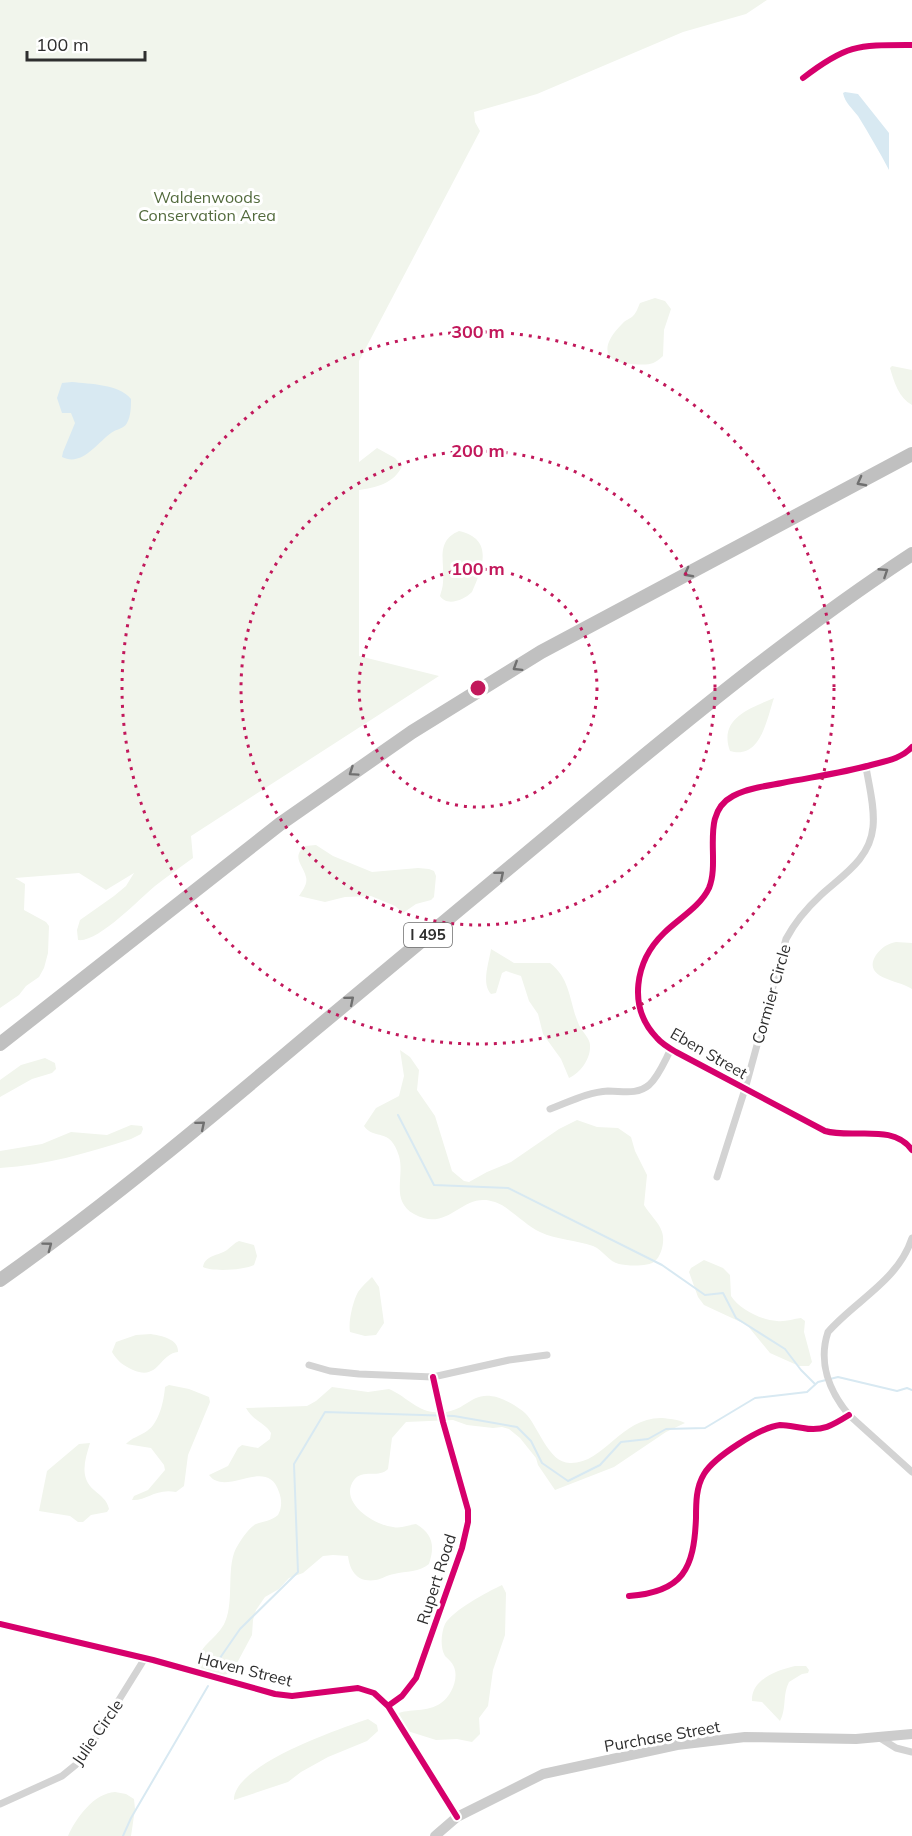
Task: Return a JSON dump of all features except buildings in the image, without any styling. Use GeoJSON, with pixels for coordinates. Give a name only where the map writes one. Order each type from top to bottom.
{"type":"FeatureCollection","features":[{"type":"Feature","properties":{"kind":"highway"},"geometry":{"type":"LineString","coordinates":[[0,1044],[280,824],[412,732],[541,652],[912,454]]}},
{"type":"Feature","properties":{"kind":"highway","name":"I 495"},"geometry":{"type":"LineString","coordinates":[[0,1280],[188,1136],[657,744],[856,591],[912,554]]}},
{"type":"Feature","properties":{"kind":"main road","name":"Purchase Street"},"geometry":{"type":"LineString","coordinates":[[435,1836],[457,1817],[543,1774],[677,1745],[745,1737],[879,1738],[912,1734]]}},
{"type":"Feature","properties":{"kind":"street"},"geometry":{"type":"LineString","coordinates":[[803,78],[828,59],[850,49],[874,45],[912,45]]}},
{"type":"Feature","properties":{"kind":"street","name":"Eben Street"},"geometry":{"type":"LineString","coordinates":[[912,747],[895,759],[866,767],[734,795],[722,806],[714,820],[713,870],[706,893],[653,945],[644,959],[638,993],[644,1019],[652,1033],[671,1049],[825,1131],[843,1135],[893,1136],[905,1142],[912,1150]]}},
{"type":"Feature","properties":{"kind":"street","name":"Cormier Circle"},"geometry":{"type":"LineString","coordinates":[[717,1176],[745,1089],[783,947],[791,930],[820,895],[847,874],[870,843],[874,815],[866,767]]}},
{"type":"Feature","properties":{"kind":"street"},"geometry":{"type":"LineString","coordinates":[[550,1109],[591,1093],[639,1091],[655,1078],[671,1049]]}},
{"type":"Feature","properties":{"kind":"street"},"geometry":{"type":"LineString","coordinates":[[912,1238],[904,1257],[890,1275],[828,1332],[824,1357],[830,1386],[840,1404],[849,1415],[912,1472]]}},
{"type":"Feature","properties":{"kind":"street"},"geometry":{"type":"LineString","coordinates":[[309,1365],[330,1371],[359,1374],[433,1377],[509,1360],[547,1355]]}},
{"type":"Feature","properties":{"kind":"street","name":"Rupert Road"},"geometry":{"type":"LineString","coordinates":[[387,1706],[402,1696],[416,1678],[462,1548],[468,1522],[468,1510],[440,1411],[433,1377]]}},
{"type":"Feature","properties":{"kind":"street"},"geometry":{"type":"LineString","coordinates":[[629,1596],[660,1591],[672,1584],[689,1564],[695,1541],[696,1498],[699,1485],[714,1461],[777,1425],[823,1430],[849,1415]]}},
{"type":"Feature","properties":{"kind":"street","name":"Haven Street"},"geometry":{"type":"LineString","coordinates":[[0,1624],[145,1658],[284,1695],[300,1696],[346,1689],[364,1689],[379,1696],[387,1706],[457,1817]]}},
{"type":"Feature","properties":{"kind":"street","name":"Julie Circle"},"geometry":{"type":"LineString","coordinates":[[0,1804],[62,1776],[78,1763],[145,1658]]}},
{"type":"Feature","properties":{"kind":"street"},"geometry":{"type":"LineString","coordinates":[[879,1738],[896,1748],[912,1752]]}},
{"type":"Feature","properties":{"kind":"green space","name":"Waldenwoods Conservation Area"},"geometry":{"type":"Polygon","coordinates":[[[0,0],[767,0],[746,14],[683,32],[537,94],[474,112],[475,122],[480,131],[359,361],[359,462],[377,448],[395,458],[402,466],[390,481],[359,490],[359,656],[439,676],[191,836],[193,858],[96,935],[78,940],[77,930],[80,920],[126,886],[134,873],[106,890],[79,873],[15,878],[25,884],[24,910],[49,926],[48,953],[39,977],[0,1008],[0,0]]]}},
{"type":"Feature","properties":{"kind":"green space"},"geometry":{"type":"Polygon","coordinates":[[[655,298],[665,301],[671,309],[664,330],[663,356],[656,362],[645,365],[614,360],[607,351],[615,331],[632,317],[640,303],[655,298]]]}},
{"type":"Feature","properties":{"kind":"green space"},"geometry":{"type":"Polygon","coordinates":[[[892,366],[912,370],[912,405],[898,389],[890,368],[892,366]]]}},
{"type":"Feature","properties":{"kind":"green space"},"geometry":{"type":"Polygon","coordinates":[[[459,531],[477,540],[483,555],[482,564],[472,592],[465,598],[451,602],[440,596],[443,584],[443,553],[447,540],[459,531]]]}},
{"type":"Feature","properties":{"kind":"green space"},"geometry":{"type":"Polygon","coordinates":[[[774,698],[765,726],[756,743],[741,752],[730,751],[729,730],[733,722],[747,710],[774,698]]]}},
{"type":"Feature","properties":{"kind":"green space"},"geometry":{"type":"Polygon","coordinates":[[[316,845],[333,856],[372,872],[418,868],[434,871],[436,876],[434,897],[416,904],[403,913],[395,906],[371,896],[345,897],[325,902],[299,896],[306,880],[299,861],[299,854],[305,846],[316,845]]]}},
{"type":"Feature","properties":{"kind":"green space"},"geometry":{"type":"Polygon","coordinates":[[[896,942],[912,943],[912,989],[884,978],[874,969],[873,963],[878,952],[885,946],[896,942]]]}},
{"type":"Feature","properties":{"kind":"green space"},"geometry":{"type":"Polygon","coordinates":[[[491,949],[514,963],[550,963],[562,976],[579,1025],[590,1045],[587,1060],[573,1076],[569,1078],[561,1059],[543,1034],[538,1014],[529,1001],[521,976],[506,971],[502,973],[496,993],[491,994],[486,984],[486,973],[491,949]]]}},
{"type":"Feature","properties":{"kind":"green space"},"geometry":{"type":"Polygon","coordinates":[[[400,1050],[410,1057],[419,1070],[417,1090],[435,1116],[452,1171],[464,1181],[469,1182],[511,1162],[559,1129],[577,1120],[597,1127],[618,1128],[631,1137],[647,1175],[644,1205],[661,1228],[663,1235],[662,1247],[657,1258],[652,1263],[643,1265],[615,1263],[593,1246],[540,1232],[495,1202],[483,1200],[473,1202],[437,1219],[426,1219],[414,1214],[402,1202],[400,1195],[400,1164],[395,1147],[387,1137],[372,1133],[364,1126],[376,1108],[399,1096],[404,1076],[400,1050]]]}},
{"type":"Feature","properties":{"kind":"green space"},"geometry":{"type":"Polygon","coordinates":[[[45,1058],[55,1063],[56,1069],[52,1073],[32,1079],[0,1097],[0,1080],[21,1065],[45,1058]]]}},
{"type":"Feature","properties":{"kind":"green space"},"geometry":{"type":"Polygon","coordinates":[[[131,1125],[142,1126],[141,1134],[67,1158],[0,1168],[0,1151],[42,1144],[71,1132],[107,1135],[131,1125]]]}},
{"type":"Feature","properties":{"kind":"green space"},"geometry":{"type":"Polygon","coordinates":[[[239,1241],[254,1245],[257,1256],[254,1265],[228,1270],[203,1267],[206,1260],[227,1250],[239,1241]]]}},
{"type":"Feature","properties":{"kind":"green space"},"geometry":{"type":"Polygon","coordinates":[[[704,1260],[723,1268],[730,1275],[731,1296],[745,1309],[771,1320],[801,1318],[805,1321],[804,1332],[812,1362],[809,1366],[799,1366],[770,1353],[747,1325],[704,1305],[698,1297],[689,1272],[691,1268],[704,1260]]]}},
{"type":"Feature","properties":{"kind":"green space"},"geometry":{"type":"Polygon","coordinates":[[[372,1277],[379,1287],[384,1323],[376,1335],[365,1336],[350,1332],[350,1317],[358,1292],[372,1277]]]}},
{"type":"Feature","properties":{"kind":"green space"},"geometry":{"type":"Polygon","coordinates":[[[151,1334],[173,1341],[178,1348],[178,1352],[167,1357],[154,1370],[142,1372],[133,1370],[121,1363],[112,1352],[116,1342],[136,1335],[151,1334]]]}},
{"type":"Feature","properties":{"kind":"green space"},"geometry":{"type":"Polygon","coordinates":[[[169,1385],[189,1389],[209,1397],[210,1402],[188,1455],[184,1486],[176,1492],[162,1492],[132,1500],[134,1496],[148,1490],[165,1470],[164,1465],[151,1448],[126,1444],[155,1423],[162,1405],[165,1387],[169,1385]]]}},
{"type":"Feature","properties":{"kind":"green space"},"geometry":{"type":"Polygon","coordinates":[[[332,1387],[368,1392],[389,1389],[421,1408],[433,1412],[456,1409],[479,1397],[499,1398],[524,1412],[556,1457],[570,1463],[593,1456],[624,1432],[648,1420],[662,1418],[685,1423],[666,1432],[614,1467],[555,1490],[538,1465],[536,1458],[520,1438],[509,1429],[467,1425],[453,1420],[406,1422],[392,1438],[388,1469],[380,1473],[358,1476],[350,1488],[351,1496],[360,1511],[377,1522],[396,1527],[416,1524],[422,1528],[429,1536],[432,1546],[429,1564],[417,1570],[364,1580],[353,1571],[348,1556],[323,1556],[303,1573],[289,1578],[279,1589],[265,1597],[256,1610],[252,1635],[237,1663],[227,1674],[217,1677],[206,1676],[200,1667],[200,1653],[225,1622],[228,1613],[234,1553],[251,1528],[278,1515],[281,1504],[279,1492],[273,1482],[265,1477],[256,1476],[225,1482],[216,1481],[209,1475],[228,1466],[242,1445],[258,1448],[270,1439],[271,1433],[268,1429],[246,1408],[307,1406],[332,1387]]]}},
{"type":"Feature","properties":{"kind":"green space"},"geometry":{"type":"Polygon","coordinates":[[[90,1443],[84,1468],[86,1480],[107,1503],[109,1509],[107,1512],[91,1515],[83,1522],[78,1522],[70,1516],[39,1511],[47,1471],[79,1444],[90,1443]]]}},
{"type":"Feature","properties":{"kind":"green space"},"geometry":{"type":"Polygon","coordinates":[[[502,1585],[506,1593],[505,1635],[493,1670],[488,1706],[479,1718],[480,1734],[472,1742],[457,1739],[436,1740],[398,1728],[394,1725],[396,1714],[436,1706],[451,1692],[455,1672],[454,1667],[443,1653],[442,1636],[445,1624],[462,1608],[502,1585]]]}},
{"type":"Feature","properties":{"kind":"green space"},"geometry":{"type":"Polygon","coordinates":[[[795,1666],[806,1666],[809,1670],[808,1673],[789,1682],[780,1721],[762,1702],[752,1701],[753,1693],[761,1681],[767,1677],[795,1666]]]}},
{"type":"Feature","properties":{"kind":"green space"},"geometry":{"type":"Polygon","coordinates":[[[368,1719],[377,1725],[378,1731],[367,1741],[328,1757],[288,1782],[234,1800],[238,1787],[250,1774],[268,1762],[313,1740],[368,1719]]]}},
{"type":"Feature","properties":{"kind":"green space"},"geometry":{"type":"Polygon","coordinates":[[[107,1793],[126,1794],[134,1799],[135,1809],[131,1836],[68,1836],[81,1814],[93,1802],[107,1793]]]}},
{"type":"Feature","properties":{"kind":"shaded area"},"geometry":{"type":"Polygon","coordinates":[[[843,93],[858,94],[889,133],[889,170],[858,116],[845,100],[843,93]]]}},
{"type":"Feature","properties":{"kind":"shaded area"},"geometry":{"type":"Polygon","coordinates":[[[72,382],[119,390],[131,399],[129,417],[124,427],[111,433],[89,452],[76,459],[62,457],[75,423],[71,413],[62,413],[57,398],[62,383],[72,382]]]}},
{"type":"Feature","properties":{"kind":"waterway"},"geometry":{"type":"LineString","coordinates":[[398,1115],[434,1185],[508,1188],[662,1265],[705,1295],[723,1293],[736,1318],[785,1349],[815,1384]]}},
{"type":"Feature","properties":{"kind":"waterway"},"geometry":{"type":"LineString","coordinates":[[213,1668],[240,1629],[298,1572],[294,1464],[325,1412],[454,1416],[517,1427],[531,1441],[542,1463],[568,1481],[600,1465],[621,1442],[648,1439],[666,1429],[705,1428],[755,1398],[807,1392],[818,1382],[838,1377],[897,1391],[907,1388],[912,1390]]}},
{"type":"Feature","properties":{"kind":"waterway"},"geometry":{"type":"LineString","coordinates":[[123,1836],[131,1818],[208,1686]]}},
{"type":"Feature","properties":{"kind":"cycle path"},"geometry":{"type":"LineString","coordinates":[[803,78],[831,58],[854,49],[878,45],[912,45]]}},
{"type":"Feature","properties":{"kind":"cycle path"},"geometry":{"type":"LineString","coordinates":[[912,747],[888,761],[751,789],[733,796],[723,804],[714,825],[713,864],[709,888],[694,907],[654,944],[646,957],[638,984],[638,999],[647,1026],[663,1044],[671,1049],[825,1131],[884,1134],[904,1142],[912,1150]]}},
{"type":"Feature","properties":{"kind":"cycle path"},"geometry":{"type":"LineString","coordinates":[[388,1706],[402,1696],[416,1678],[462,1548],[468,1522],[468,1510],[433,1377]]}},
{"type":"Feature","properties":{"kind":"cycle path"},"geometry":{"type":"LineString","coordinates":[[629,1596],[662,1589],[682,1575],[688,1564],[695,1536],[699,1484],[709,1467],[717,1459],[750,1437],[772,1427],[780,1425],[810,1429],[822,1428],[849,1415]]}},
{"type":"Feature","properties":{"kind":"cycle path"},"geometry":{"type":"LineString","coordinates":[[0,1624],[153,1660],[275,1694],[292,1696],[358,1688],[374,1693],[388,1706],[457,1817]]}}]}
